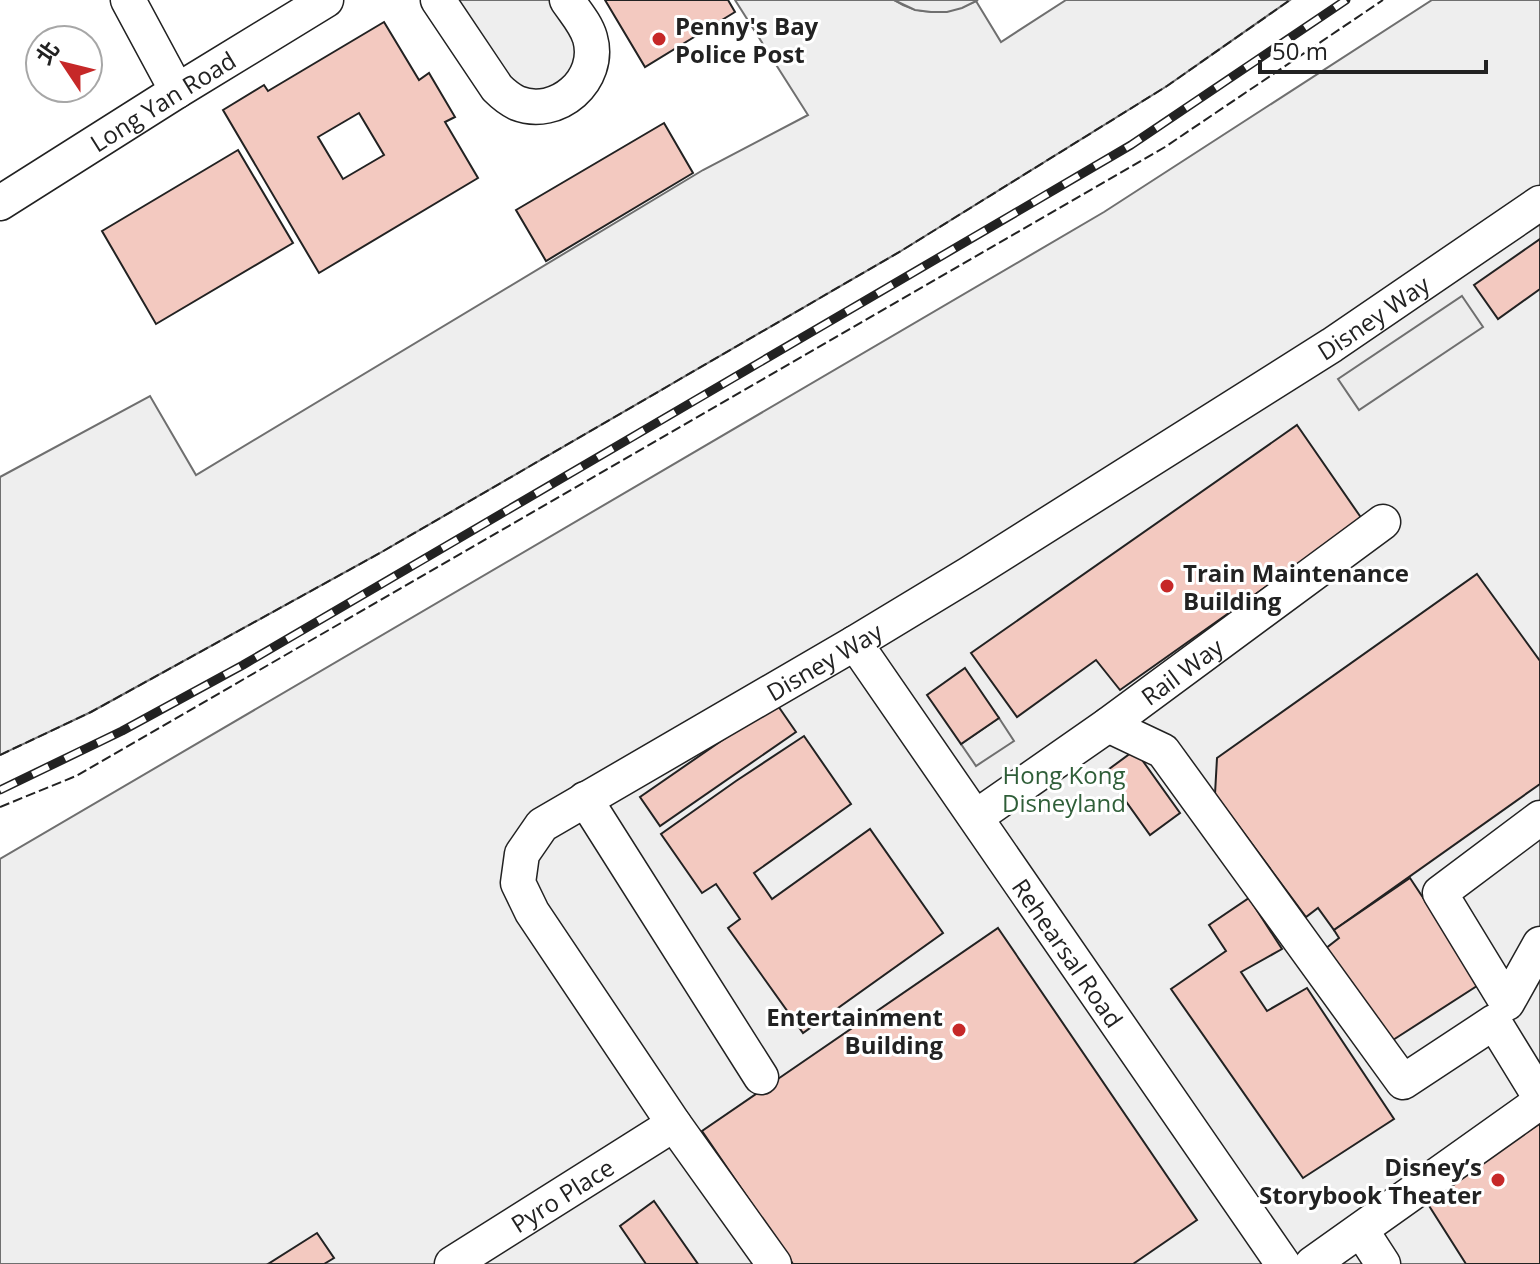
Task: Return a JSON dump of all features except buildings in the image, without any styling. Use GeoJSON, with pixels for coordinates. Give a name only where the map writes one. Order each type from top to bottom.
{"type":"FeatureCollection","features":[{"type":"Feature","properties":{"kind":"street"},"geometry":{"type":"LineString","coordinates":[[128,0],[177,91]]}},
{"type":"Feature","properties":{"kind":"street","name":"Long Yan Road"},"geometry":{"type":"LineString","coordinates":[[0,203],[326,0]]}},
{"type":"Feature","properties":{"kind":"street"},"geometry":{"type":"LineString","coordinates":[[438,0],[497,88],[518,103],[549,106],[577,89],[587,76],[592,53],[585,27],[567,0]]}},
{"type":"Feature","properties":{"kind":"street","name":"Disney Way"},"geometry":{"type":"LineString","coordinates":[[774,1264],[674,1124],[532,912],[518,883],[522,854],[542,825],[983,565],[1332,345],[1540,203]]}},
{"type":"Feature","properties":{"kind":"street","name":"Rail Way"},"geometry":{"type":"LineString","coordinates":[[976,817],[1108,725],[1383,522]]}},
{"type":"Feature","properties":{"kind":"street","name":"Rehearsal Road"},"geometry":{"type":"LineString","coordinates":[[855,643],[1283,1264]]}},
{"type":"Feature","properties":{"kind":"street"},"geometry":{"type":"LineString","coordinates":[[1108,725],[1163,751],[1403,1082],[1501,1012],[1540,944]]}},
{"type":"Feature","properties":{"kind":"street"},"geometry":{"type":"LineString","coordinates":[[585,799],[761,1077]]}},
{"type":"Feature","properties":{"kind":"street"},"geometry":{"type":"LineString","coordinates":[[1312,1264],[1540,1100],[1501,1012],[1440,893],[1540,818]]}},
{"type":"Feature","properties":{"kind":"street","name":"Pyro Place"},"geometry":{"type":"LineString","coordinates":[[452,1264],[674,1124]]}},
{"type":"Feature","properties":{"kind":"street"},"geometry":{"type":"LineString","coordinates":[[1361,1230],[1383,1264]]}},
{"type":"Feature","properties":{"kind":"green space"},"geometry":{"type":"Polygon","coordinates":[[[449,0],[555,0],[577,32],[573,84],[524,97],[449,0]]]}},
{"type":"Feature","properties":{"kind":"green space"},"geometry":{"type":"Polygon","coordinates":[[[735,0],[894,0],[914,9],[935,12],[956,9],[976,1],[1001,42],[1066,0],[1290,0],[1167,86],[901,251],[380,553],[91,712],[0,755],[0,477],[150,396],[196,475],[703,170],[808,115],[735,0]]]}},
{"type":"Feature","properties":{"kind":"green space","name":"Hong Kong Disneyland"},"geometry":{"type":"Polygon","coordinates":[[[1432,0],[1540,0],[1540,1264],[0,1264],[0,859],[1104,212],[1432,0]]]}},
{"type":"Feature","properties":{"kind":"shaded area"},"geometry":{"type":"Polygon","coordinates":[[[894,0],[978,0],[947,12],[931,12],[915,10],[894,0]]]}},
{"type":"Feature","properties":{"kind":"shaded area"},"geometry":{"type":"Polygon","coordinates":[[[1462,296],[1483,327],[1359,410],[1338,379],[1462,296]]]}},
{"type":"Feature","properties":{"kind":"shaded area"},"geometry":{"type":"Polygon","coordinates":[[[999,718],[1014,741],[976,766],[961,744],[999,718]]]}},
{"type":"Feature","properties":{"kind":"railway"},"geometry":{"type":"LineString","coordinates":[[0,790],[122,731],[243,665],[1131,145],[1346,0]]}},
{"type":"Feature","properties":{"kind":"fence"},"geometry":{"type":"LineString","coordinates":[[0,755],[91,712],[380,553],[901,251],[1167,86],[1290,0]]}},
{"type":"Feature","properties":{"kind":"fence"},"geometry":{"type":"LineString","coordinates":[[0,807],[76,776],[1165,147],[1383,0]]}},
{"type":"Feature","properties":{"kind":"place","name":"Penny's Bay Police Post"},"geometry":{"type":"Point","coordinates":[659,39]}},
{"type":"Feature","properties":{"kind":"place","name":"Train Maintenance Building"},"geometry":{"type":"Point","coordinates":[1167,586]}},
{"type":"Feature","properties":{"kind":"place","name":"Entertainment Building"},"geometry":{"type":"Point","coordinates":[959,1030]}},
{"type":"Feature","properties":{"kind":"place","name":"Disney’s Storybook Theater"},"geometry":{"type":"Point","coordinates":[1498,1180]}}]}
